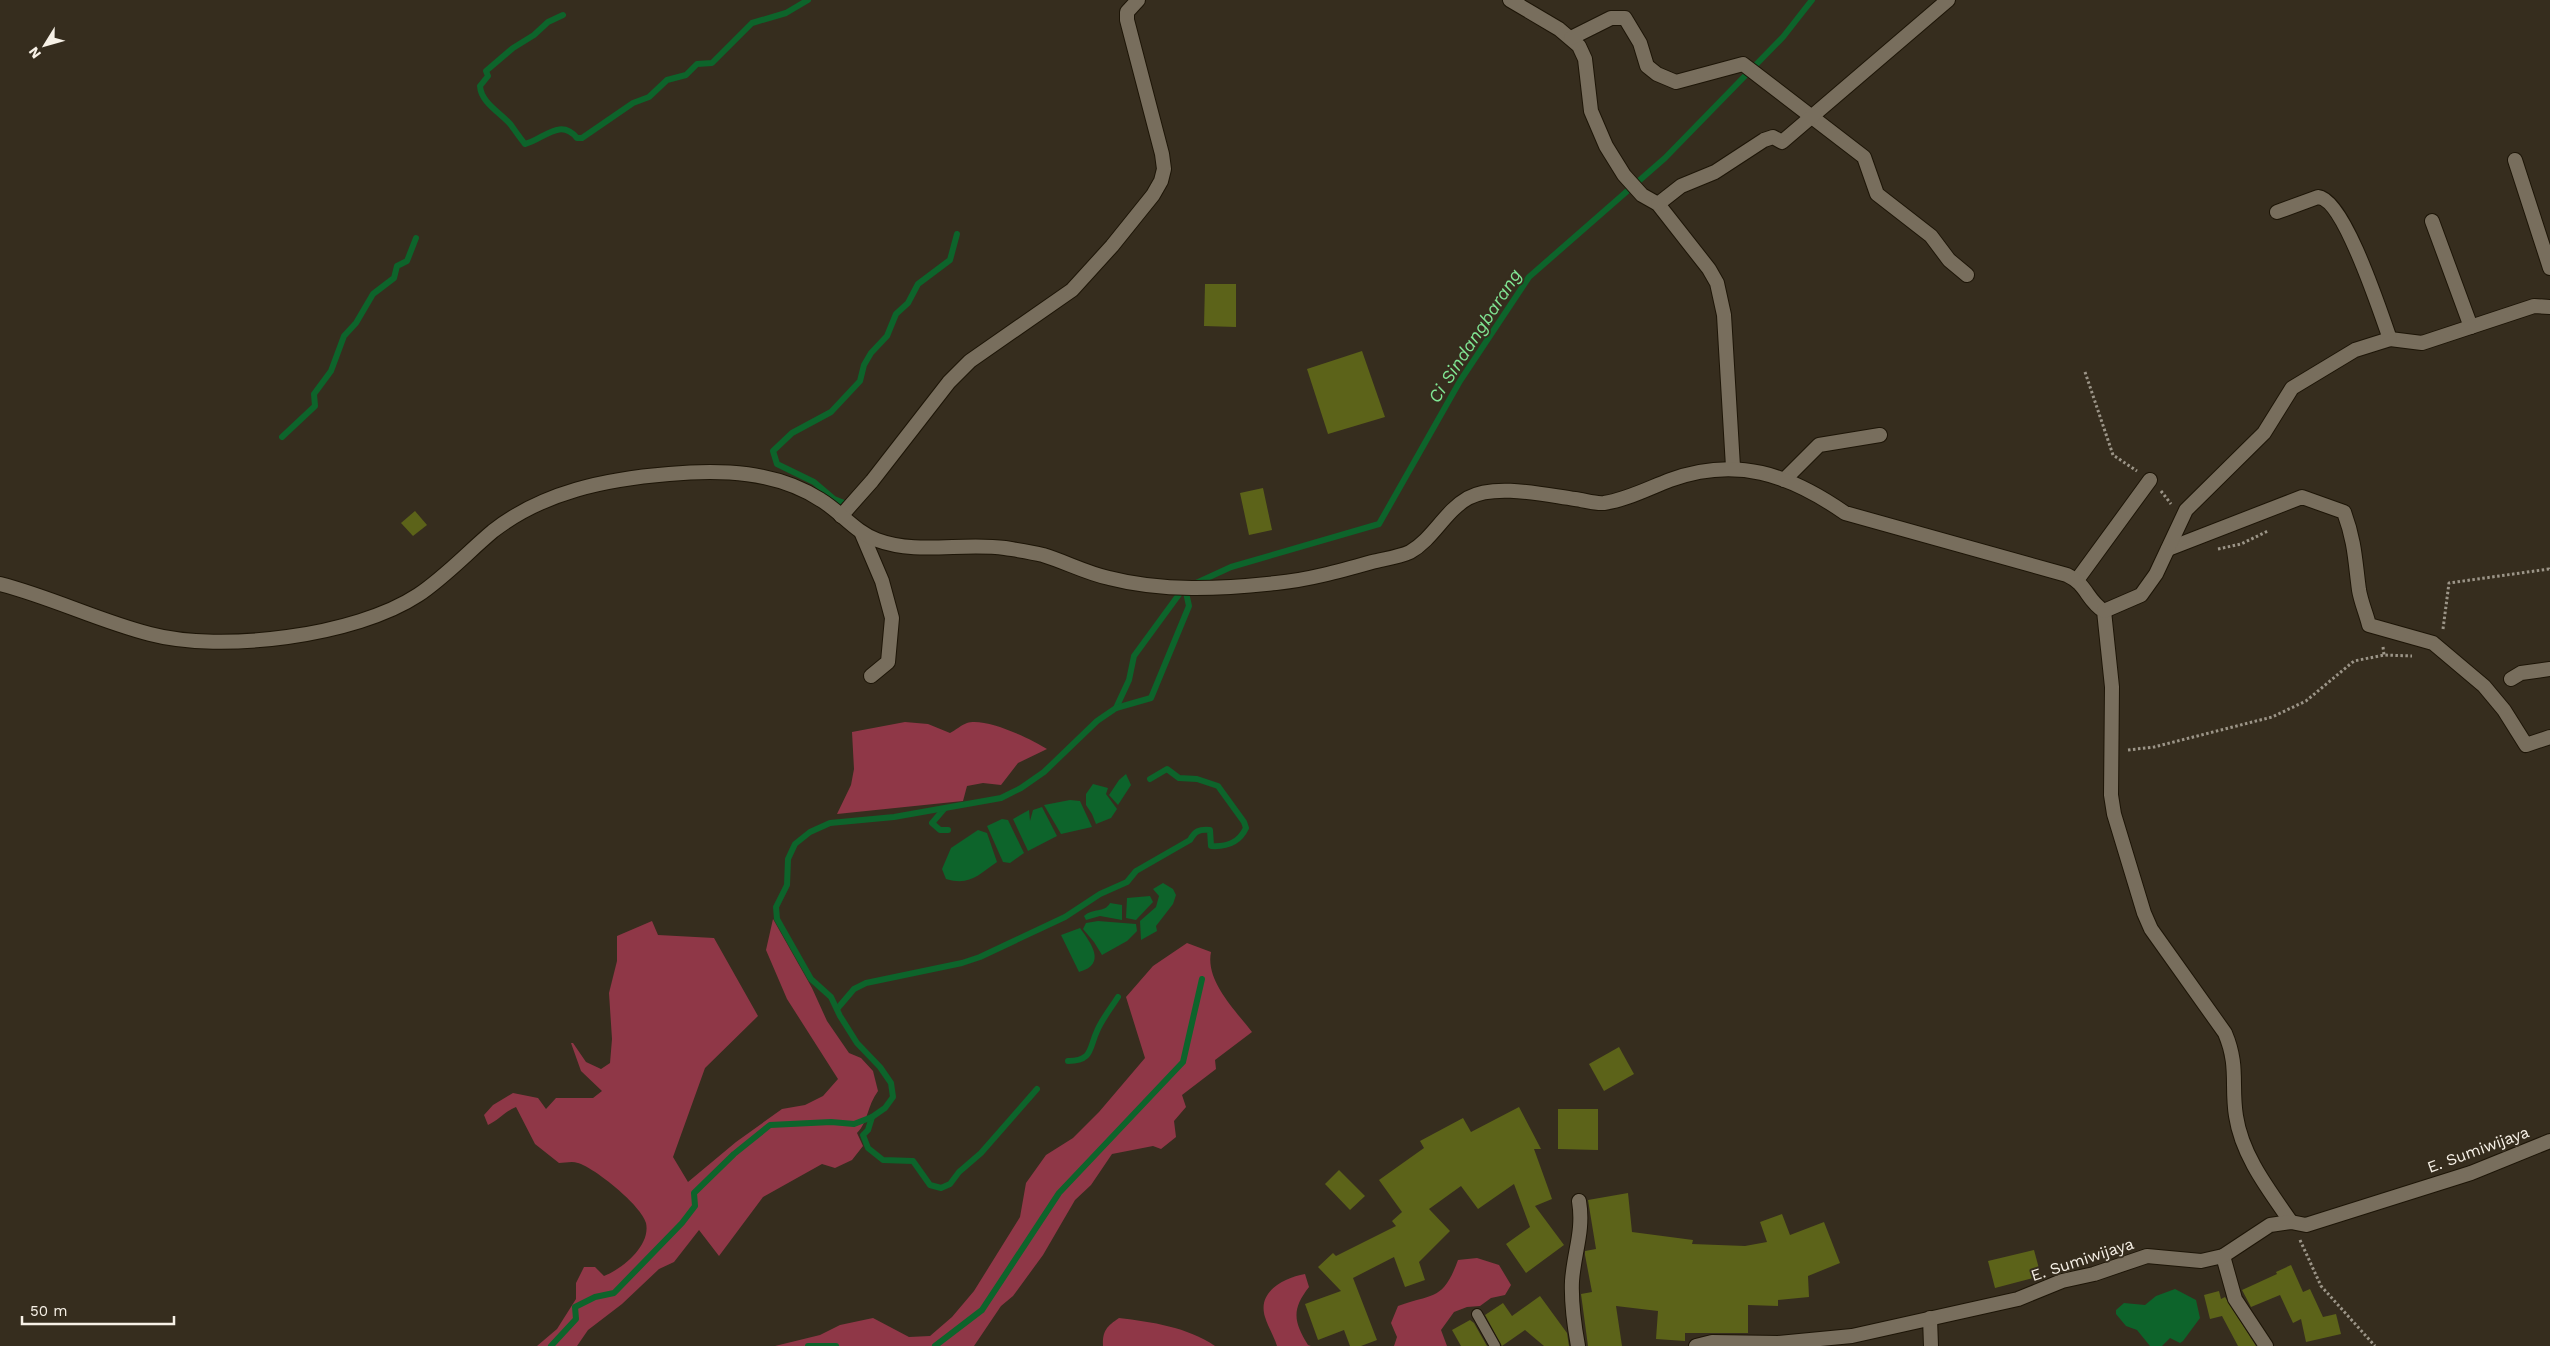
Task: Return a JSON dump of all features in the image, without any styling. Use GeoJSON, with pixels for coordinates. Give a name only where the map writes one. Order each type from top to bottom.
{"type":"FeatureCollection","features":[{"type":"Feature","properties":{"kind":"street"},"geometry":{"type":"LineString","coordinates":[[841,516],[878,474],[949,382],[970,361],[1072,290],[1143,210],[1161,181],[1164,168],[1162,154],[1127,20],[1126,12],[1138,0]]}},
{"type":"Feature","properties":{"kind":"street"},"geometry":{"type":"LineString","coordinates":[[1510,0],[1571,38],[1579,46],[1585,59],[1591,111],[1596,127],[1624,175],[1642,195],[1658,204],[1710,269],[1721,299],[1733,467]]}},
{"type":"Feature","properties":{"kind":"street"},"geometry":{"type":"LineString","coordinates":[[1658,204],[1681,186],[1715,172],[1764,140],[1773,137],[1782,142],[1948,0]]}},
{"type":"Feature","properties":{"kind":"street"},"geometry":{"type":"LineString","coordinates":[[1571,38],[1611,18],[1625,18],[1640,43],[1647,66],[1657,74],[1676,82],[1743,64],[1864,156],[1877,194],[1932,236],[1949,260],[1967,275]]}},
{"type":"Feature","properties":{"kind":"street"},"geometry":{"type":"LineString","coordinates":[[2515,160],[2550,268]]}},
{"type":"Feature","properties":{"kind":"street"},"geometry":{"type":"LineString","coordinates":[[2277,212],[2318,197],[2330,203],[2366,270],[2390,339]]}},
{"type":"Feature","properties":{"kind":"street"},"geometry":{"type":"LineString","coordinates":[[2432,221],[2471,326]]}},
{"type":"Feature","properties":{"kind":"street"},"geometry":{"type":"LineString","coordinates":[[2104,611],[2141,595],[2156,574],[2186,510],[2264,433],[2292,388],[2355,350],[2390,339],[2422,343],[2534,306],[2550,307]]}},
{"type":"Feature","properties":{"kind":"street"},"geometry":{"type":"LineString","coordinates":[[1784,480],[1819,446],[1880,435]]}},
{"type":"Feature","properties":{"kind":"street"},"geometry":{"type":"LineString","coordinates":[[0,584],[26,591],[146,634],[176,640],[263,639],[348,625],[398,607],[420,594],[512,518],[541,501],[578,488],[636,477],[735,472],[788,484],[821,500],[862,534],[882,542],[899,545],[962,548],[997,547],[1041,554],[1108,578],[1157,586],[1213,589],[1283,582],[1326,574],[1409,552],[1469,498],[1494,491],[1602,503],[1676,478],[1733,467],[1784,480],[1822,497],[1845,513],[2057,572],[2077,580],[2088,592],[2093,604],[2104,611]]}},
{"type":"Feature","properties":{"kind":"street"},"geometry":{"type":"LineString","coordinates":[[2077,580],[2150,480]]}},
{"type":"Feature","properties":{"kind":"street"},"geometry":{"type":"LineString","coordinates":[[2168,549],[2302,497],[2344,512],[2358,561],[2360,591],[2369,624],[2433,643],[2484,686],[2504,710],[2526,745],[2550,737]]}},
{"type":"Feature","properties":{"kind":"street"},"geometry":{"type":"LineString","coordinates":[[862,534],[882,581],[892,618],[888,662],[871,676]]}},
{"type":"Feature","properties":{"kind":"street"},"geometry":{"type":"LineString","coordinates":[[2104,611],[2112,687],[2111,795],[2114,814],[2144,913],[2161,944],[2225,1033],[2231,1048],[2234,1066],[2236,1116],[2242,1138],[2266,1186],[2291,1222]]}},
{"type":"Feature","properties":{"kind":"street"},"geometry":{"type":"LineString","coordinates":[[2510,679],[2522,673],[2550,669]]}},
{"type":"Feature","properties":{"kind":"street","name":"E. Sumiwijaya"},"geometry":{"type":"LineString","coordinates":[[1696,1346],[1712,1342],[1778,1343],[1852,1336],[2018,1299],[2062,1281],[2094,1274],[2147,1256],[2201,1261],[2223,1256],[2270,1225],[2291,1222],[2306,1225],[2471,1173],[2550,1141]]}},
{"type":"Feature","properties":{"kind":"street"},"geometry":{"type":"LineString","coordinates":[[1578,1346],[1572,1296],[1572,1279],[1581,1232],[1579,1201]]}},
{"type":"Feature","properties":{"kind":"street"},"geometry":{"type":"LineString","coordinates":[[2223,1256],[2235,1299],[2266,1346]]}},
{"type":"Feature","properties":{"kind":"street"},"geometry":{"type":"LineString","coordinates":[[1930,1318],[1931,1346]]}},
{"type":"Feature","properties":{"kind":"lane"},"geometry":{"type":"LineString","coordinates":[[1477,1314],[1495,1346]]}},
{"type":"Feature","properties":{"kind":"path"},"geometry":{"type":"LineString","coordinates":[[2085,372],[2113,455],[2150,480],[2174,508]]}},
{"type":"Feature","properties":{"kind":"path"},"geometry":{"type":"LineString","coordinates":[[2213,549],[2241,544],[2270,529]]}},
{"type":"Feature","properties":{"kind":"path"},"geometry":{"type":"LineString","coordinates":[[2442,639],[2449,583],[2549,569],[2550,571]]}},
{"type":"Feature","properties":{"kind":"path"},"geometry":{"type":"LineString","coordinates":[[2382,646],[2384,655]]}},
{"type":"Feature","properties":{"kind":"path"},"geometry":{"type":"LineString","coordinates":[[2112,751],[2154,747],[2272,717],[2306,701],[2354,661],[2384,655],[2421,657]]}},
{"type":"Feature","properties":{"kind":"path"},"geometry":{"type":"LineString","coordinates":[[2291,1222],[2321,1286],[2375,1346]]}},
{"type":"Feature","properties":{"kind":"shaded area"},"geometry":{"type":"Polygon","coordinates":[[[905,722],[928,724],[950,733],[967,723],[985,723],[1020,735],[1047,749],[1018,763],[1001,785],[983,783],[967,786],[963,801],[837,814],[851,785],[854,769],[852,732],[905,722]]]}},
{"type":"Feature","properties":{"kind":"shaded area"},"geometry":{"type":"Polygon","coordinates":[[[1126,774],[1131,785],[1118,805],[1109,795],[1119,780],[1126,774]]]}},
{"type":"Feature","properties":{"kind":"shaded area"},"geometry":{"type":"Polygon","coordinates":[[[1093,784],[1108,788],[1106,794],[1117,809],[1111,818],[1096,824],[1086,805],[1086,794],[1093,784]]]}},
{"type":"Feature","properties":{"kind":"shaded area"},"geometry":{"type":"Polygon","coordinates":[[[1070,800],[1080,801],[1092,827],[1061,834],[1044,805],[1070,800]]]}},
{"type":"Feature","properties":{"kind":"shaded area"},"geometry":{"type":"Polygon","coordinates":[[[1042,807],[1057,836],[1028,851],[1013,819],[1029,810],[1030,821],[1033,810],[1042,807]]]}},
{"type":"Feature","properties":{"kind":"shaded area"},"geometry":{"type":"Polygon","coordinates":[[[1002,819],[1008,820],[1024,853],[1010,863],[1003,862],[987,826],[1002,819]]]}},
{"type":"Feature","properties":{"kind":"shaded area"},"geometry":{"type":"Polygon","coordinates":[[[978,830],[987,833],[997,862],[979,875],[968,880],[954,881],[946,879],[942,869],[951,848],[978,830]]]}},
{"type":"Feature","properties":{"kind":"shaded area"},"geometry":{"type":"Polygon","coordinates":[[[1163,883],[1173,889],[1176,895],[1173,904],[1156,926],[1157,931],[1141,940],[1140,921],[1156,907],[1159,896],[1153,889],[1163,883]]]}},
{"type":"Feature","properties":{"kind":"shaded area"},"geometry":{"type":"Polygon","coordinates":[[[1150,896],[1153,902],[1136,920],[1126,918],[1127,898],[1150,896]]]}},
{"type":"Feature","properties":{"kind":"shaded area"},"geometry":{"type":"Polygon","coordinates":[[[1110,903],[1122,905],[1122,920],[1100,916],[1086,920],[1084,916],[1105,908],[1110,903]]]}},
{"type":"Feature","properties":{"kind":"shaded area"},"geometry":{"type":"Polygon","coordinates":[[[773,919],[812,988],[827,1021],[849,1053],[861,1058],[873,1071],[878,1091],[861,1129],[857,1133],[863,1146],[852,1160],[835,1168],[822,1164],[763,1197],[719,1256],[699,1230],[674,1262],[659,1269],[622,1304],[588,1330],[577,1346],[537,1346],[557,1329],[576,1299],[576,1283],[584,1267],[595,1267],[604,1276],[619,1268],[634,1256],[640,1248],[646,1232],[646,1223],[636,1207],[617,1188],[595,1172],[578,1163],[559,1163],[535,1144],[516,1107],[488,1125],[484,1115],[493,1105],[513,1093],[538,1098],[546,1109],[556,1098],[593,1098],[602,1091],[581,1071],[571,1043],[573,1043],[586,1062],[601,1069],[610,1063],[612,1039],[609,993],[617,961],[617,936],[652,921],[658,935],[714,938],[758,1016],[705,1068],[673,1157],[688,1182],[736,1142],[782,1109],[805,1105],[823,1096],[838,1079],[787,999],[766,950],[773,919]]]}},
{"type":"Feature","properties":{"kind":"shaded area"},"geometry":{"type":"Polygon","coordinates":[[[1098,921],[1136,924],[1137,931],[1127,941],[1102,955],[1083,929],[1086,923],[1098,921]]]}},
{"type":"Feature","properties":{"kind":"shaded area"},"geometry":{"type":"Polygon","coordinates":[[[1080,928],[1092,946],[1095,958],[1093,964],[1079,972],[1061,935],[1080,928]]]}},
{"type":"Feature","properties":{"kind":"shaded area"},"geometry":{"type":"Polygon","coordinates":[[[1187,943],[1211,952],[1210,963],[1217,985],[1230,1005],[1252,1032],[1215,1060],[1216,1069],[1182,1095],[1186,1107],[1174,1121],[1176,1137],[1161,1149],[1153,1146],[1112,1154],[1091,1185],[1075,1200],[1043,1255],[1013,1296],[1001,1306],[974,1346],[775,1346],[820,1335],[840,1325],[873,1318],[909,1337],[930,1336],[952,1317],[974,1291],[1020,1217],[1026,1183],[1046,1155],[1073,1138],[1099,1112],[1145,1058],[1126,997],[1153,966],[1187,943]]]}},
{"type":"Feature","properties":{"kind":"shaded area"},"geometry":{"type":"Polygon","coordinates":[[[1477,1258],[1499,1265],[1511,1285],[1505,1295],[1491,1298],[1480,1306],[1467,1307],[1454,1312],[1441,1330],[1447,1346],[1394,1346],[1397,1337],[1391,1323],[1398,1306],[1436,1294],[1447,1283],[1458,1260],[1477,1258]]]}},
{"type":"Feature","properties":{"kind":"shaded area"},"geometry":{"type":"Polygon","coordinates":[[[1305,1274],[1309,1287],[1299,1303],[1296,1316],[1303,1337],[1308,1345],[1311,1346],[1277,1346],[1265,1317],[1265,1300],[1274,1287],[1289,1279],[1305,1274]]]}},
{"type":"Feature","properties":{"kind":"shaded area"},"geometry":{"type":"Polygon","coordinates":[[[2175,1289],[2196,1300],[2200,1318],[2180,1343],[2170,1338],[2162,1346],[2150,1346],[2137,1330],[2126,1326],[2116,1314],[2116,1310],[2124,1303],[2145,1305],[2156,1296],[2175,1289]]]}},
{"type":"Feature","properties":{"kind":"shaded area"},"geometry":{"type":"Polygon","coordinates":[[[1119,1318],[1181,1330],[1215,1346],[1103,1346],[1103,1336],[1106,1329],[1119,1318]]]}},
{"type":"Feature","properties":{"kind":"building"},"geometry":{"type":"Polygon","coordinates":[[[1205,284],[1236,284],[1236,327],[1204,326],[1205,284]]]}},
{"type":"Feature","properties":{"kind":"building"},"geometry":{"type":"Polygon","coordinates":[[[1362,351],[1385,417],[1328,434],[1307,369],[1362,351]]]}},
{"type":"Feature","properties":{"kind":"building"},"geometry":{"type":"Polygon","coordinates":[[[1263,488],[1272,530],[1249,535],[1240,493],[1263,488]]]}},
{"type":"Feature","properties":{"kind":"building"},"geometry":{"type":"Polygon","coordinates":[[[415,511],[427,525],[413,536],[401,523],[415,511]]]}},
{"type":"Feature","properties":{"kind":"building"},"geometry":{"type":"Polygon","coordinates":[[[1619,1047],[1634,1074],[1604,1091],[1589,1064],[1619,1047]]]}},
{"type":"Feature","properties":{"kind":"building"},"geometry":{"type":"Polygon","coordinates":[[[1519,1107],[1541,1149],[1534,1149],[1552,1199],[1535,1206],[1564,1245],[1526,1273],[1506,1244],[1530,1227],[1514,1184],[1478,1209],[1461,1186],[1429,1209],[1450,1231],[1419,1262],[1425,1280],[1405,1287],[1394,1257],[1353,1278],[1377,1340],[1361,1346],[1350,1346],[1344,1330],[1318,1340],[1305,1304],[1341,1291],[1318,1267],[1333,1253],[1336,1256],[1396,1226],[1392,1221],[1402,1212],[1379,1180],[1424,1148],[1420,1141],[1463,1118],[1471,1132],[1519,1107]]]}},
{"type":"Feature","properties":{"kind":"building"},"geometry":{"type":"Polygon","coordinates":[[[1558,1109],[1598,1109],[1598,1150],[1558,1149],[1558,1109]]]}},
{"type":"Feature","properties":{"kind":"building"},"geometry":{"type":"Polygon","coordinates":[[[1339,1170],[1365,1196],[1350,1210],[1325,1184],[1339,1170]]]}},
{"type":"Feature","properties":{"kind":"building"},"geometry":{"type":"Polygon","coordinates":[[[1628,1193],[1632,1232],[1693,1240],[1692,1244],[1745,1246],[1767,1242],[1760,1222],[1782,1214],[1790,1235],[1824,1222],[1840,1263],[1808,1276],[1809,1297],[1778,1300],[1778,1306],[1748,1305],[1748,1333],[1685,1333],[1685,1341],[1656,1339],[1658,1311],[1616,1306],[1622,1346],[1588,1346],[1581,1294],[1592,1292],[1585,1251],[1596,1249],[1588,1200],[1628,1193]]]}},
{"type":"Feature","properties":{"kind":"building"},"geometry":{"type":"Polygon","coordinates":[[[2034,1250],[2041,1276],[1995,1288],[1988,1261],[2034,1250]]]}},
{"type":"Feature","properties":{"kind":"building"},"geometry":{"type":"Polygon","coordinates":[[[2291,1265],[2303,1292],[2310,1289],[2323,1317],[2336,1314],[2341,1334],[2306,1342],[2301,1319],[2293,1323],[2280,1295],[2251,1307],[2242,1290],[2277,1274],[2276,1272],[2291,1265]]]}},
{"type":"Feature","properties":{"kind":"building"},"geometry":{"type":"Polygon","coordinates":[[[2219,1291],[2221,1299],[2225,1297],[2256,1346],[2238,1346],[2222,1316],[2210,1319],[2204,1295],[2219,1291]]]}},
{"type":"Feature","properties":{"kind":"building"},"geometry":{"type":"Polygon","coordinates":[[[1540,1296],[1567,1333],[1569,1346],[1544,1346],[1525,1330],[1502,1346],[1485,1315],[1503,1303],[1512,1316],[1540,1296]]]}},
{"type":"Feature","properties":{"kind":"building"},"geometry":{"type":"Polygon","coordinates":[[[1470,1320],[1474,1323],[1487,1346],[1461,1346],[1452,1330],[1470,1320]]]}},
{"type":"Feature","properties":{"kind":"waterway"},"geometry":{"type":"LineString","coordinates":[[563,15],[548,22],[534,35],[513,48],[486,71],[488,76],[480,86],[484,98],[511,125],[525,144],[558,130],[571,132],[577,138],[582,138],[633,103],[649,97],[667,80],[686,75],[697,64],[712,63],[752,23],[786,13],[808,0]]}},
{"type":"Feature","properties":{"kind":"waterway","name":"Ci Sindangbarang"},"geometry":{"type":"LineString","coordinates":[[1194,584],[1231,567],[1379,524],[1460,381],[1529,277],[1665,158],[1783,37],[1812,0]]}},
{"type":"Feature","properties":{"kind":"waterway"},"geometry":{"type":"LineString","coordinates":[[844,503],[834,499],[814,482],[777,464],[773,451],[792,433],[831,412],[860,381],[864,365],[871,353],[887,336],[896,314],[908,303],[918,284],[950,260],[957,234]]}},
{"type":"Feature","properties":{"kind":"waterway"},"geometry":{"type":"LineString","coordinates":[[282,437],[315,406],[314,394],[331,371],[344,336],[356,323],[373,294],[394,278],[397,266],[407,261],[416,238]]}},
{"type":"Feature","properties":{"kind":"waterway"},"geometry":{"type":"LineString","coordinates":[[551,1346],[576,1319],[575,1307],[595,1297],[614,1293],[682,1223],[695,1206],[694,1193],[734,1154],[770,1125],[831,1122],[854,1124],[872,1117],[885,1108],[893,1097],[891,1083],[880,1067],[857,1043],[840,1016],[831,997],[811,979],[777,919],[776,907],[787,885],[788,859],[795,844],[810,832],[830,823],[894,817],[1001,798],[1021,788],[1044,772],[1097,721],[1116,708],[1151,698],[1189,606],[1185,588]]}},
{"type":"Feature","properties":{"kind":"waterway"},"geometry":{"type":"LineString","coordinates":[[1116,708],[1129,680],[1134,656],[1183,589]]}},
{"type":"Feature","properties":{"kind":"waterway"},"geometry":{"type":"LineString","coordinates":[[837,1009],[854,989],[866,983],[962,963],[980,957],[1065,917],[1100,894],[1127,882],[1136,871],[1190,840],[1198,831],[1210,830],[1211,846],[1217,846],[1227,845],[1236,841],[1246,828],[1244,822],[1218,786],[1197,779],[1179,778],[1167,769],[1150,779]]}},
{"type":"Feature","properties":{"kind":"waterway"},"geometry":{"type":"LineString","coordinates":[[944,809],[932,823],[940,830],[948,830]]}},
{"type":"Feature","properties":{"kind":"waterway"},"geometry":{"type":"LineString","coordinates":[[935,1346],[982,1310],[1059,1193],[1183,1062],[1202,979]]}},
{"type":"Feature","properties":{"kind":"waterway"},"geometry":{"type":"LineString","coordinates":[[1068,1061],[1082,1059],[1086,1056],[1101,1022],[1118,997]]}},
{"type":"Feature","properties":{"kind":"waterway"},"geometry":{"type":"LineString","coordinates":[[872,1117],[868,1130],[863,1135],[868,1148],[883,1160],[913,1161],[930,1185],[941,1188],[950,1184],[959,1172],[981,1153],[1037,1089]]}},
{"type":"Feature","properties":{"kind":"waterway"},"geometry":{"type":"LineString","coordinates":[[808,1346],[836,1346]]}}]}
